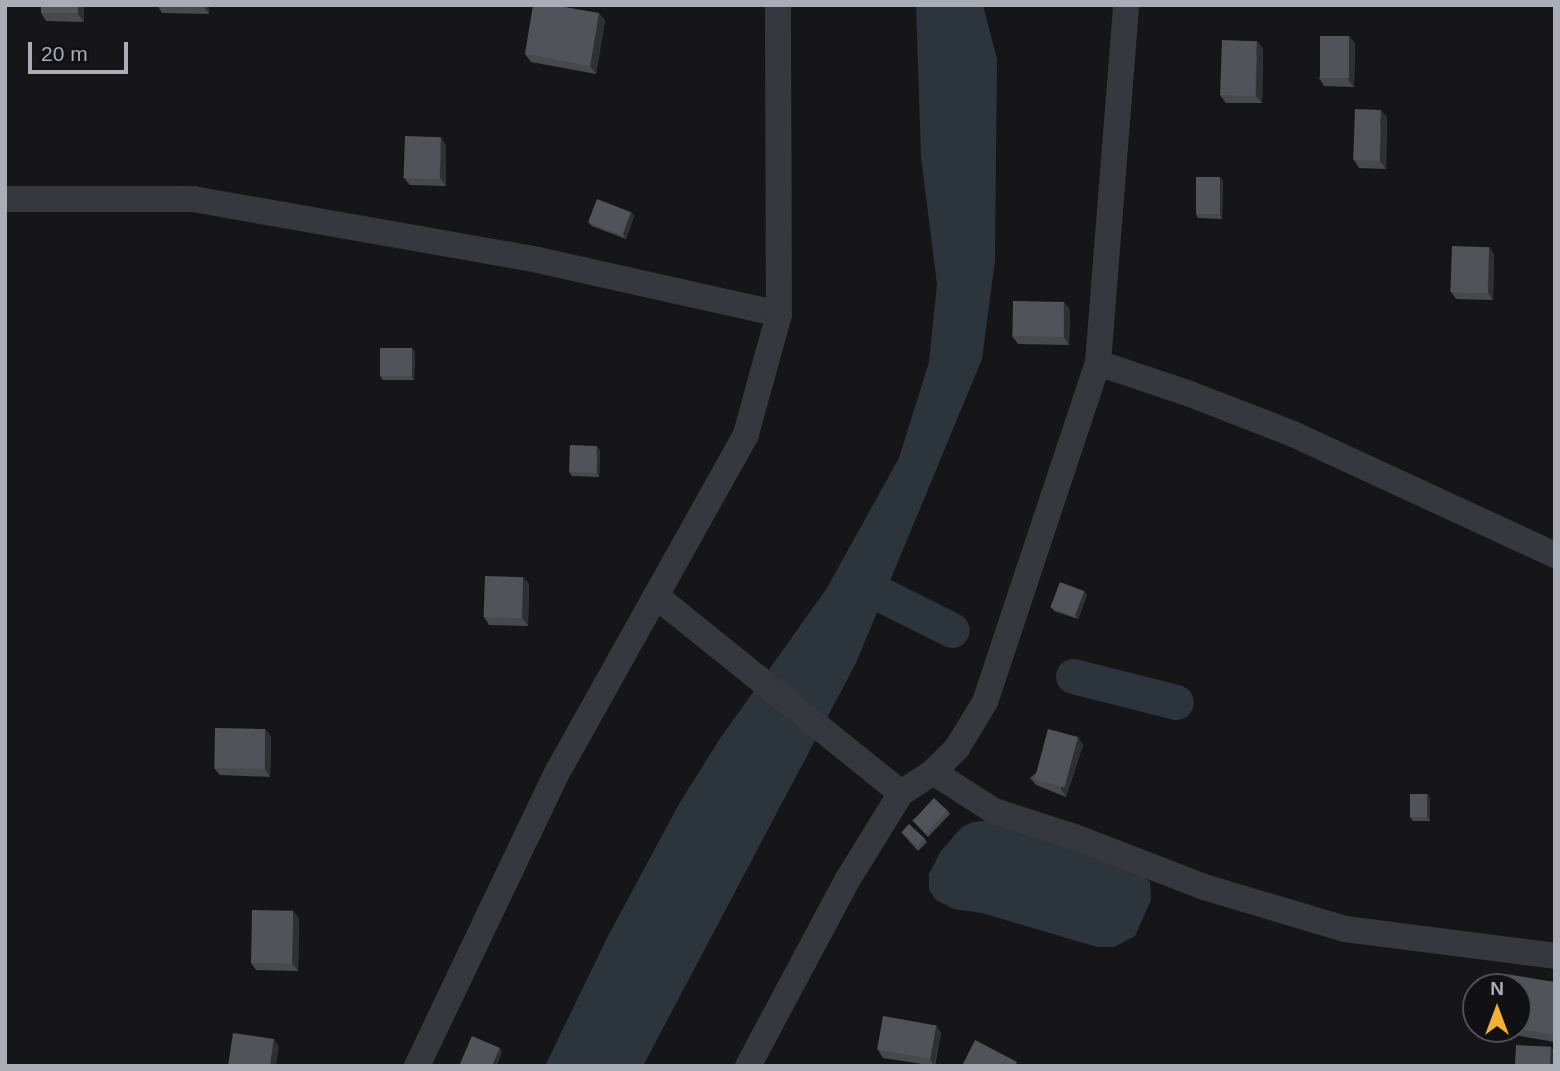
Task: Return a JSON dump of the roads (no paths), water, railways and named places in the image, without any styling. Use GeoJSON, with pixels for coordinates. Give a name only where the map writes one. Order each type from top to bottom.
{"type":"FeatureCollection","features":[{"type":"Feature","properties":{"kind":"street"},"geometry":{"type":"LineString","coordinates":[[418,1066],[558,771],[746,434],[779,314],[778,5]]}},
{"type":"Feature","properties":{"kind":"street"},"geometry":{"type":"LineString","coordinates":[[748,1066],[848,879],[901,793],[933,772],[957,748],[985,702],[1098,363],[1126,5]]}},
{"type":"Feature","properties":{"kind":"street"},"geometry":{"type":"LineString","coordinates":[[5,199],[193,199],[538,260],[779,314]]}},
{"type":"Feature","properties":{"kind":"street"},"geometry":{"type":"LineString","coordinates":[[1098,363],[1190,394],[1293,434],[1555,555]]}},
{"type":"Feature","properties":{"kind":"street"},"geometry":{"type":"LineString","coordinates":[[656,596],[901,793]]}},
{"type":"Feature","properties":{"kind":"street"},"geometry":{"type":"LineString","coordinates":[[933,772],[993,811],[1072,836],[1204,887],[1345,929],[1555,956]]}},
{"type":"Feature","properties":{"kind":"waterway"},"geometry":{"type":"LineString","coordinates":[[856,582],[952,630]]}},
{"type":"Feature","properties":{"kind":"waterway"},"geometry":{"type":"LineString","coordinates":[[1073,676],[1176,702]]}}]}
